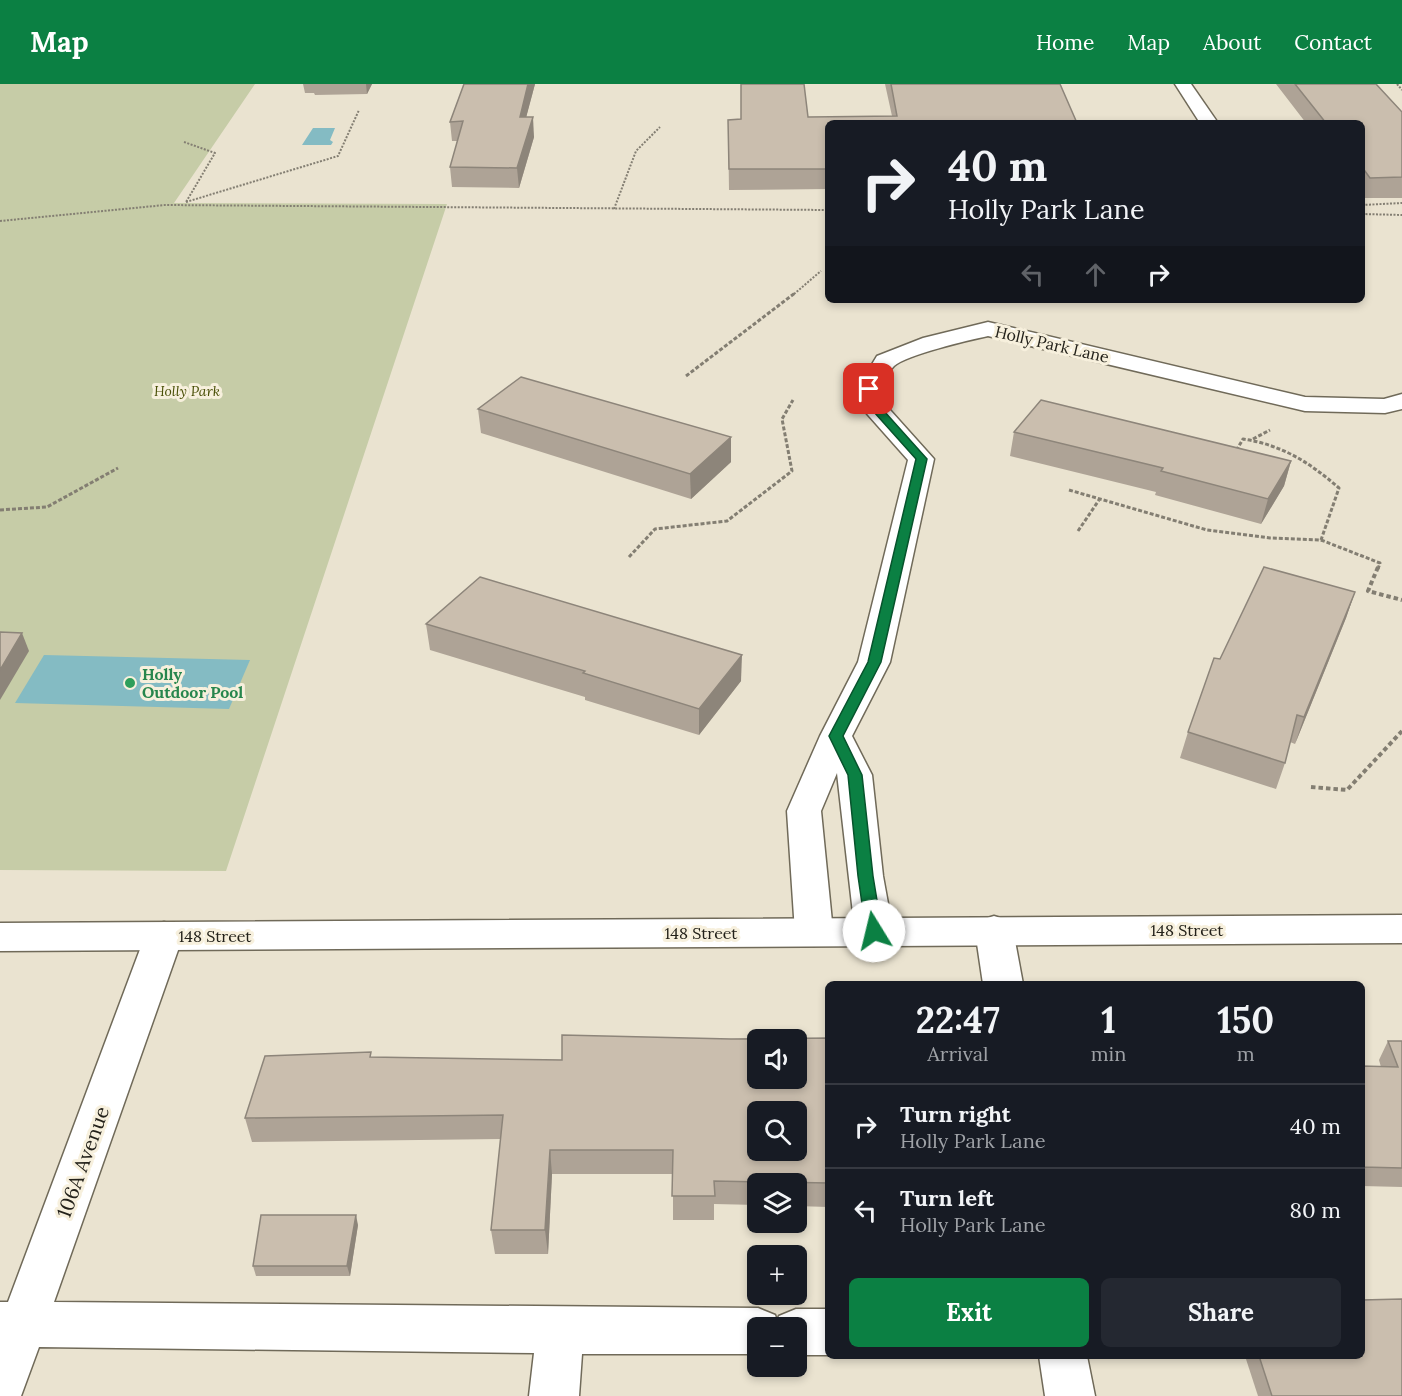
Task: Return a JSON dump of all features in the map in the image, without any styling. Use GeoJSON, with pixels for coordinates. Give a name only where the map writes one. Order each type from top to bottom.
{"type":"FeatureCollection","features":[{"type":"Feature","properties":{"kind":"main road"},"geometry":{"type":"LineString","coordinates":[[1183,84],[1207,120]]}},
{"type":"Feature","properties":{"kind":"main road","name":"Holly Park Lane"},"geometry":{"type":"LineString","coordinates":[[814,932],[804,811],[836,736],[874,662],[921,459],[870,402],[869,389],[885,361],[931,343],[988,329],[1305,404],[1385,406],[1402,401]]}},
{"type":"Feature","properties":{"kind":"main road"},"geometry":{"type":"LineString","coordinates":[[836,736],[855,775],[865,876],[874,931]]}},
{"type":"Feature","properties":{"kind":"main road","name":"148 Street"},"geometry":{"type":"LineString","coordinates":[[0,937],[1402,929]]}},
{"type":"Feature","properties":{"kind":"main road"},"geometry":{"type":"LineString","coordinates":[[994,930],[1002,981]]}},
{"type":"Feature","properties":{"kind":"main road","name":"106A Avenue"},"geometry":{"type":"LineString","coordinates":[[0,1387],[11,1324],[164,936]]}},
{"type":"Feature","properties":{"kind":"main road"},"geometry":{"type":"LineString","coordinates":[[11,1324],[747,1331]]}},
{"type":"Feature","properties":{"kind":"main road"},"geometry":{"type":"LineString","coordinates":[[554,1396],[560,1331]]}},
{"type":"Feature","properties":{"kind":"main road"},"geometry":{"type":"LineString","coordinates":[[807,1332],[825,1332]]}},
{"type":"Feature","properties":{"kind":"main road"},"geometry":{"type":"LineString","coordinates":[[1064,1359],[1070,1396]]}},
{"type":"Feature","properties":{"kind":"path"},"geometry":{"type":"LineString","coordinates":[[1397,84],[1402,90]]}},
{"type":"Feature","properties":{"kind":"path"},"geometry":{"type":"LineString","coordinates":[[185,203],[338,156],[359,110]]}},
{"type":"Feature","properties":{"kind":"path"},"geometry":{"type":"LineString","coordinates":[[614,209],[636,151],[660,127]]}},
{"type":"Feature","properties":{"kind":"path"},"geometry":{"type":"LineString","coordinates":[[184,142],[215,153],[185,203]]}},
{"type":"Feature","properties":{"kind":"path"},"geometry":{"type":"LineString","coordinates":[[0,221],[185,203],[825,210]]}},
{"type":"Feature","properties":{"kind":"path"},"geometry":{"type":"LineString","coordinates":[[1365,205],[1402,203]]}},
{"type":"Feature","properties":{"kind":"path"},"geometry":{"type":"LineString","coordinates":[[1365,214],[1402,215]]}},
{"type":"Feature","properties":{"kind":"path"},"geometry":{"type":"LineString","coordinates":[[686,376],[794,294],[820,271]]}},
{"type":"Feature","properties":{"kind":"path"},"geometry":{"type":"LineString","coordinates":[[629,557],[655,529],[727,521],[792,471],[782,419],[793,400]]}},
{"type":"Feature","properties":{"kind":"path"},"geometry":{"type":"LineString","coordinates":[[1235,453],[1243,439],[1262,441],[1304,457],[1339,488],[1321,540]]}},
{"type":"Feature","properties":{"kind":"path"},"geometry":{"type":"LineString","coordinates":[[0,510],[47,507],[118,468]]}},
{"type":"Feature","properties":{"kind":"path"},"geometry":{"type":"LineString","coordinates":[[1069,490],[1206,530],[1270,538],[1321,540],[1380,563],[1368,591],[1402,600]]}},
{"type":"Feature","properties":{"kind":"path"},"geometry":{"type":"LineString","coordinates":[[1078,531],[1099,499]]}},
{"type":"Feature","properties":{"kind":"path"},"geometry":{"type":"LineString","coordinates":[[1311,787],[1347,790],[1402,731]]}},
{"type":"Feature","properties":{"kind":"green space","name":"Holly Park"},"geometry":{"type":"Polygon","coordinates":[[[0,84],[255,84],[174,203],[447,204],[226,871],[0,870],[0,84]]]}},
{"type":"Feature","properties":{"kind":"water"},"geometry":{"type":"Polygon","coordinates":[[[313,128],[335,128],[330,140],[333,142],[331,145],[302,145],[313,128]]]}},
{"type":"Feature","properties":{"kind":"water"},"geometry":{"type":"Polygon","coordinates":[[[44,655],[250,660],[229,709],[15,703],[44,655]]]}},
{"type":"Feature","properties":{"kind":"building"},"geometry":{"type":"Polygon","coordinates":[[[464,84],[528,84],[520,117],[533,117],[517,168],[450,167],[463,121],[450,122],[464,84]]]}},
{"type":"Feature","properties":{"kind":"building"},"geometry":{"type":"Polygon","coordinates":[[[741,84],[804,84],[808,117],[897,116],[891,84],[1060,84],[1076,120],[825,120],[825,169],[729,169],[728,120],[741,119],[741,84]]]}},
{"type":"Feature","properties":{"kind":"building"},"geometry":{"type":"Polygon","coordinates":[[[1295,84],[1376,84],[1402,112],[1402,177],[1370,178],[1365,171],[1365,120],[1324,120],[1295,84]]]}},
{"type":"Feature","properties":{"kind":"building"},"geometry":{"type":"Polygon","coordinates":[[[521,377],[731,437],[690,474],[478,409],[521,377]]]}},
{"type":"Feature","properties":{"kind":"building"},"geometry":{"type":"Polygon","coordinates":[[[1041,400],[1291,461],[1268,499],[1161,471],[1163,468],[1014,432],[1041,400]]]}},
{"type":"Feature","properties":{"kind":"building"},"geometry":{"type":"Polygon","coordinates":[[[1264,567],[1355,592],[1304,717],[1297,715],[1285,763],[1188,732],[1214,658],[1220,659],[1264,567]]]}},
{"type":"Feature","properties":{"kind":"building"},"geometry":{"type":"Polygon","coordinates":[[[480,577],[742,655],[699,709],[583,673],[585,671],[426,624],[480,577]]]}},
{"type":"Feature","properties":{"kind":"building"},"geometry":{"type":"Polygon","coordinates":[[[0,632],[22,633],[0,670],[0,632]]]}},
{"type":"Feature","properties":{"kind":"building"},"geometry":{"type":"Polygon","coordinates":[[[562,1035],[747,1039],[747,1089],[807,1089],[807,1038],[825,1038],[825,1183],[807,1183],[807,1173],[747,1173],[747,1182],[714,1181],[715,1196],[672,1196],[673,1150],[550,1150],[545,1230],[491,1230],[503,1115],[245,1118],[265,1056],[371,1052],[370,1057],[562,1060],[562,1035]]]}},
{"type":"Feature","properties":{"kind":"building"},"geometry":{"type":"Polygon","coordinates":[[[1388,1041],[1402,1041],[1402,1168],[1365,1167],[1365,1066],[1398,1067],[1388,1041]]]}},
{"type":"Feature","properties":{"kind":"building"},"geometry":{"type":"Polygon","coordinates":[[[261,1215],[356,1215],[347,1266],[253,1266],[261,1215]]]}},
{"type":"Feature","properties":{"kind":"building"},"geometry":{"type":"Polygon","coordinates":[[[1402,1299],[1402,1396],[1272,1396],[1260,1359],[1365,1359],[1365,1300],[1402,1299]]]}},
{"type":"Feature","properties":{"kind":"place","name":"Holly Outdoor Pool"},"geometry":{"type":"Point","coordinates":[130,683]}},
{"type":"Feature","properties":{"kind":"route"},"geometry":{"type":"LineString","coordinates":[[869,389],[870,402],[921,459],[874,662],[836,736],[855,775],[865,876],[874,931]]}}]}
